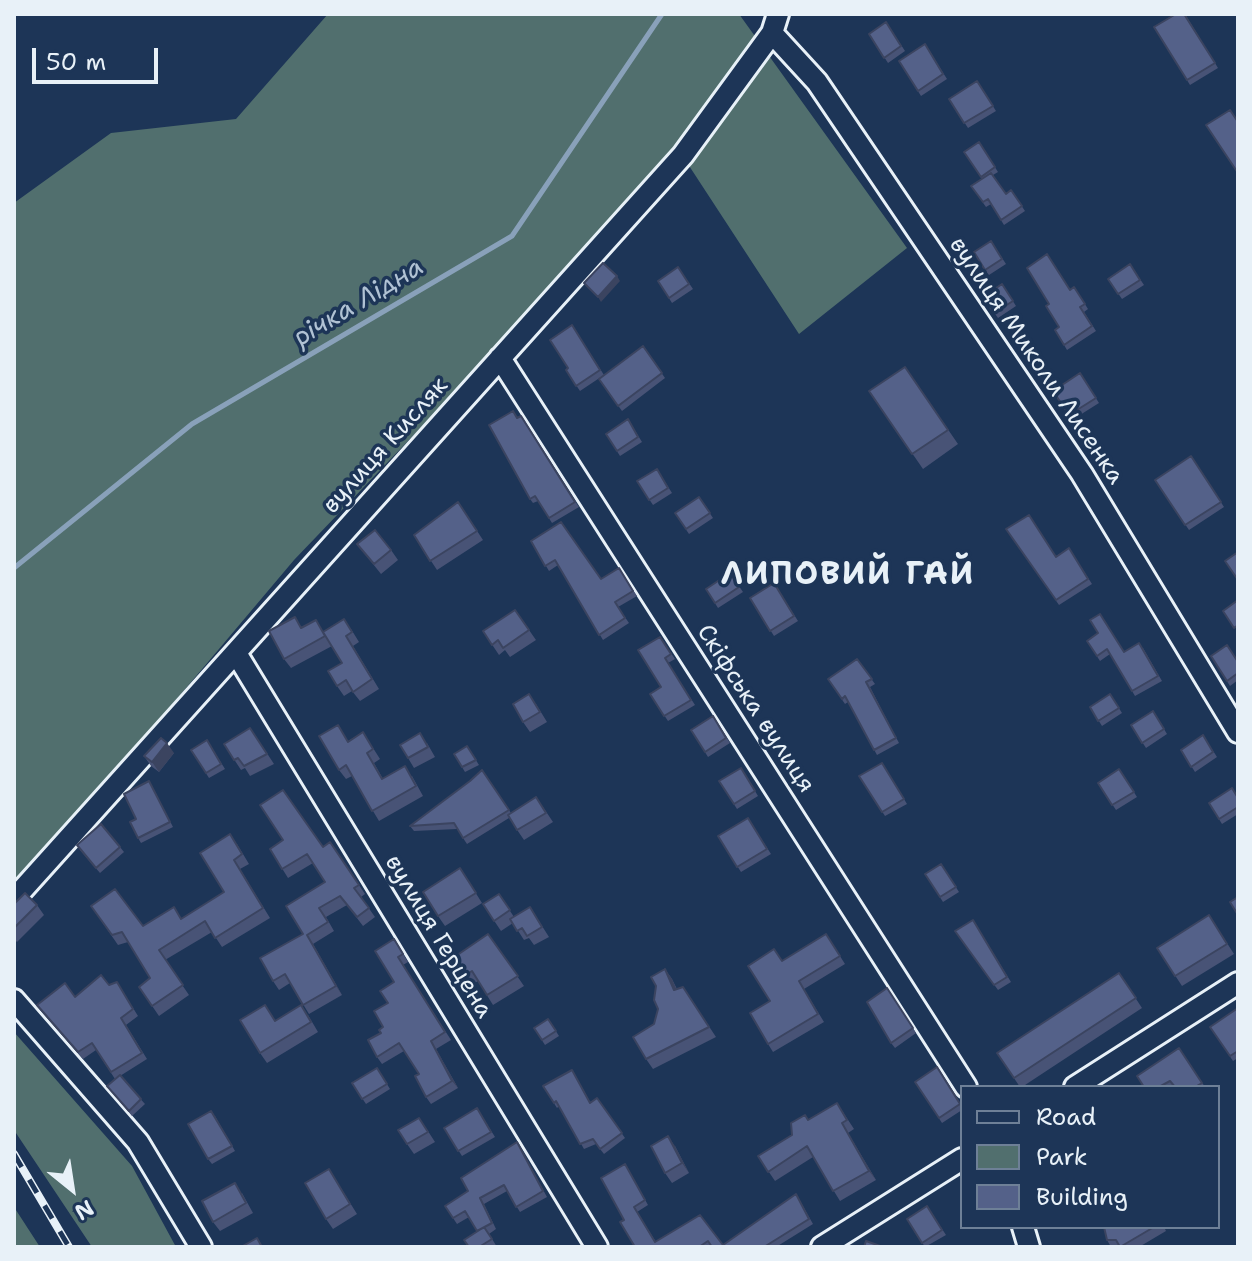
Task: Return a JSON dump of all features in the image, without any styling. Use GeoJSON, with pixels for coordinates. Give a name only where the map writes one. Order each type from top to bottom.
{"type":"FeatureCollection","features":[{"type":"Feature","properties":{"kind":"street","name":"вулиця Кисляк"},"geometry":{"type":"LineString","coordinates":[[14,899],[683,155],[775,23]]}},
{"type":"Feature","properties":{"kind":"street","name":"вулиця Миколи Лисенка"},"geometry":{"type":"LineString","coordinates":[[775,23],[1082,474],[1238,732]]}},
{"type":"Feature","properties":{"kind":"street","name":"Скіфська вулиця"},"geometry":{"type":"LineString","coordinates":[[500,358],[965,1085]]}},
{"type":"Feature","properties":{"kind":"street","name":"вулиця Герцена"},"geometry":{"type":"LineString","coordinates":[[236,653],[597,1247]]}},
{"type":"Feature","properties":{"kind":"street"},"geometry":{"type":"LineString","coordinates":[[1078,1085],[1238,983]]}},
{"type":"Feature","properties":{"kind":"street"},"geometry":{"type":"LineString","coordinates":[[14,1000],[138,1142],[201,1247]]}},
{"type":"Feature","properties":{"kind":"street"},"geometry":{"type":"LineString","coordinates":[[822,1247],[960,1160]]}},
{"type":"Feature","properties":{"kind":"green space"},"geometry":{"type":"Polygon","coordinates":[[[328,14],[739,14],[907,248],[799,334],[682,155],[294,560],[14,892],[14,203],[111,133],[236,119],[328,14]]]}},
{"type":"Feature","properties":{"kind":"green space"},"geometry":{"type":"Polygon","coordinates":[[[14,1032],[132,1166],[176,1247],[92,1247],[14,1130],[14,1032]]]}},
{"type":"Feature","properties":{"kind":"green space"},"geometry":{"type":"Polygon","coordinates":[[[14,1207],[38,1244],[40,1247],[14,1247],[14,1207]]]}},
{"type":"Feature","properties":{"kind":"building"},"geometry":{"type":"Polygon","coordinates":[[[1176,14],[1184,14],[1215,63],[1187,80],[1154,27],[1176,14]]]}},
{"type":"Feature","properties":{"kind":"building"},"geometry":{"type":"Polygon","coordinates":[[[886,22],[901,46],[884,58],[869,34],[886,22]]]}},
{"type":"Feature","properties":{"kind":"building"},"geometry":{"type":"Polygon","coordinates":[[[925,44],[943,74],[918,91],[899,61],[925,44]]]}},
{"type":"Feature","properties":{"kind":"building"},"geometry":{"type":"Polygon","coordinates":[[[977,81],[993,106],[964,123],[949,99],[977,81]]]}},
{"type":"Feature","properties":{"kind":"building"},"geometry":{"type":"Polygon","coordinates":[[[1230,110],[1238,122],[1238,173],[1206,125],[1230,110]]]}},
{"type":"Feature","properties":{"kind":"building"},"geometry":{"type":"Polygon","coordinates":[[[979,142],[995,167],[981,177],[964,152],[979,142]]]}},
{"type":"Feature","properties":{"kind":"building"},"geometry":{"type":"Polygon","coordinates":[[[991,173],[1006,194],[1011,190],[1022,206],[1001,220],[988,199],[983,202],[971,186],[991,173]]]}},
{"type":"Feature","properties":{"kind":"building"},"geometry":{"type":"Polygon","coordinates":[[[991,241],[1002,259],[985,270],[974,252],[991,241]]]}},
{"type":"Feature","properties":{"kind":"building"},"geometry":{"type":"Polygon","coordinates":[[[1047,254],[1070,290],[1074,287],[1085,304],[1080,307],[1092,326],[1064,345],[1055,330],[1059,327],[1046,306],[1049,304],[1027,268],[1047,254]]]}},
{"type":"Feature","properties":{"kind":"building"},"geometry":{"type":"Polygon","coordinates":[[[603,263],[617,276],[598,297],[584,283],[603,263]]]}},
{"type":"Feature","properties":{"kind":"building"},"geometry":{"type":"Polygon","coordinates":[[[1130,264],[1140,280],[1118,294],[1108,279],[1130,264]]]}},
{"type":"Feature","properties":{"kind":"building"},"geometry":{"type":"Polygon","coordinates":[[[678,267],[689,284],[669,298],[658,281],[678,267]]]}},
{"type":"Feature","properties":{"kind":"building"},"geometry":{"type":"Polygon","coordinates":[[[1002,284],[1013,301],[994,313],[983,297],[1002,284]]]}},
{"type":"Feature","properties":{"kind":"building"},"geometry":{"type":"Polygon","coordinates":[[[572,325],[600,370],[576,386],[550,340],[572,325]]]}},
{"type":"Feature","properties":{"kind":"building"},"geometry":{"type":"Polygon","coordinates":[[[643,346],[662,373],[618,406],[599,379],[643,346]]]}},
{"type":"Feature","properties":{"kind":"building"},"geometry":{"type":"Polygon","coordinates":[[[905,367],[948,430],[912,454],[869,391],[905,367]]]}},
{"type":"Feature","properties":{"kind":"building"},"geometry":{"type":"Polygon","coordinates":[[[1080,373],[1096,398],[1069,415],[1053,391],[1080,373]]]}},
{"type":"Feature","properties":{"kind":"building"},"geometry":{"type":"Polygon","coordinates":[[[513,411],[517,418],[521,416],[575,502],[549,518],[535,496],[530,499],[489,425],[513,411]]]}},
{"type":"Feature","properties":{"kind":"building"},"geometry":{"type":"Polygon","coordinates":[[[628,419],[638,437],[617,451],[606,434],[628,419]]]}},
{"type":"Feature","properties":{"kind":"building"},"geometry":{"type":"Polygon","coordinates":[[[1191,456],[1221,502],[1185,525],[1155,480],[1191,456]]]}},
{"type":"Feature","properties":{"kind":"building"},"geometry":{"type":"Polygon","coordinates":[[[657,469],[668,488],[649,500],[637,481],[657,469]]]}},
{"type":"Feature","properties":{"kind":"building"},"geometry":{"type":"Polygon","coordinates":[[[699,497],[710,513],[686,529],[675,513],[699,497]]]}},
{"type":"Feature","properties":{"kind":"building"},"geometry":{"type":"Polygon","coordinates":[[[458,502],[477,531],[430,561],[414,535],[458,502]]]}},
{"type":"Feature","properties":{"kind":"building"},"geometry":{"type":"Polygon","coordinates":[[[1029,515],[1056,557],[1069,548],[1088,579],[1056,600],[1006,529],[1029,515]]]}},
{"type":"Feature","properties":{"kind":"building"},"geometry":{"type":"Polygon","coordinates":[[[561,522],[601,579],[619,568],[633,591],[615,602],[625,618],[599,635],[555,560],[545,566],[531,541],[561,522]]]}},
{"type":"Feature","properties":{"kind":"building"},"geometry":{"type":"Polygon","coordinates":[[[375,530],[391,550],[374,564],[357,544],[375,530]]]}},
{"type":"Feature","properties":{"kind":"building"},"geometry":{"type":"Polygon","coordinates":[[[1238,552],[1238,580],[1225,561],[1238,552]]]}},
{"type":"Feature","properties":{"kind":"building"},"geometry":{"type":"Polygon","coordinates":[[[730,573],[739,587],[715,603],[706,589],[730,573]]]}},
{"type":"Feature","properties":{"kind":"building"},"geometry":{"type":"Polygon","coordinates":[[[774,583],[794,616],[770,631],[750,598],[774,583]]]}},
{"type":"Feature","properties":{"kind":"building"},"geometry":{"type":"Polygon","coordinates":[[[1238,600],[1238,625],[1234,628],[1223,611],[1238,600]]]}},
{"type":"Feature","properties":{"kind":"building"},"geometry":{"type":"Polygon","coordinates":[[[515,610],[529,630],[503,648],[498,640],[492,645],[483,631],[515,610]]]}},
{"type":"Feature","properties":{"kind":"building"},"geometry":{"type":"Polygon","coordinates":[[[1100,614],[1124,652],[1139,643],[1158,676],[1132,691],[1107,649],[1097,656],[1087,641],[1098,633],[1090,620],[1100,614]]]}},
{"type":"Feature","properties":{"kind":"building"},"geometry":{"type":"Polygon","coordinates":[[[295,617],[301,628],[316,620],[325,636],[284,659],[269,631],[295,617]]]}},
{"type":"Feature","properties":{"kind":"building"},"geometry":{"type":"Polygon","coordinates":[[[344,619],[352,632],[346,636],[372,679],[353,692],[346,680],[337,686],[328,671],[342,663],[323,632],[344,619]]]}},
{"type":"Feature","properties":{"kind":"building"},"geometry":{"type":"Polygon","coordinates":[[[660,637],[671,654],[665,658],[691,700],[664,716],[650,694],[661,687],[638,650],[660,637]]]}},
{"type":"Feature","properties":{"kind":"building"},"geometry":{"type":"Polygon","coordinates":[[[1227,645],[1238,662],[1238,673],[1227,681],[1211,656],[1227,645]]]}},
{"type":"Feature","properties":{"kind":"building"},"geometry":{"type":"Polygon","coordinates":[[[857,659],[872,679],[866,682],[896,738],[874,750],[845,696],[842,699],[828,679],[857,659]]]}},
{"type":"Feature","properties":{"kind":"building"},"geometry":{"type":"Polygon","coordinates":[[[529,694],[540,712],[523,722],[513,704],[529,694]]]}},
{"type":"Feature","properties":{"kind":"building"},"geometry":{"type":"Polygon","coordinates":[[[1110,694],[1119,708],[1098,721],[1090,707],[1110,694]]]}},
{"type":"Feature","properties":{"kind":"building"},"geometry":{"type":"Polygon","coordinates":[[[1153,711],[1164,729],[1142,743],[1131,725],[1153,711]]]}},
{"type":"Feature","properties":{"kind":"building"},"geometry":{"type":"Polygon","coordinates":[[[713,716],[726,738],[705,752],[691,730],[713,716]]]}},
{"type":"Feature","properties":{"kind":"building"},"geometry":{"type":"Polygon","coordinates":[[[338,725],[348,742],[363,732],[373,749],[367,753],[382,779],[405,766],[416,786],[372,811],[346,765],[339,770],[319,736],[338,725]]]}},
{"type":"Feature","properties":{"kind":"building"},"geometry":{"type":"Polygon","coordinates":[[[250,728],[267,754],[244,766],[238,758],[234,760],[224,744],[250,728]]]}},
{"type":"Feature","properties":{"kind":"building"},"geometry":{"type":"Polygon","coordinates":[[[420,733],[428,747],[408,758],[400,745],[420,733]]]}},
{"type":"Feature","properties":{"kind":"building"},"geometry":{"type":"Polygon","coordinates":[[[1203,735],[1213,752],[1191,767],[1181,750],[1203,735]]]}},
{"type":"Feature","properties":{"kind":"building"},"geometry":{"type":"Polygon","coordinates":[[[161,738],[167,743],[152,762],[144,756],[161,738]]]}},
{"type":"Feature","properties":{"kind":"building"},"geometry":{"type":"Polygon","coordinates":[[[207,740],[221,764],[206,773],[191,750],[207,740]]]}},
{"type":"Feature","properties":{"kind":"building"},"geometry":{"type":"Polygon","coordinates":[[[467,746],[476,760],[462,767],[454,754],[467,746]]]}},
{"type":"Feature","properties":{"kind":"building"},"geometry":{"type":"Polygon","coordinates":[[[882,763],[904,799],[882,812],[859,776],[882,763]]]}},
{"type":"Feature","properties":{"kind":"building"},"geometry":{"type":"Polygon","coordinates":[[[741,768],[755,791],[734,804],[719,781],[741,768]]]}},
{"type":"Feature","properties":{"kind":"building"},"geometry":{"type":"Polygon","coordinates":[[[1119,769],[1134,792],[1112,805],[1098,783],[1119,769]]]}},
{"type":"Feature","properties":{"kind":"building"},"geometry":{"type":"Polygon","coordinates":[[[482,770],[509,810],[463,838],[454,823],[410,826],[470,781],[482,770]]]}},
{"type":"Feature","properties":{"kind":"building"},"geometry":{"type":"Polygon","coordinates":[[[149,781],[170,822],[138,838],[130,822],[136,819],[124,794],[149,781]]]}},
{"type":"Feature","properties":{"kind":"building"},"geometry":{"type":"Polygon","coordinates":[[[1232,788],[1238,798],[1238,807],[1219,819],[1209,803],[1232,788]]]}},
{"type":"Feature","properties":{"kind":"building"},"geometry":{"type":"Polygon","coordinates":[[[283,790],[323,847],[330,842],[359,885],[354,888],[369,908],[357,917],[340,896],[319,908],[328,922],[307,935],[336,986],[303,1005],[285,974],[273,981],[260,958],[303,934],[286,906],[325,882],[307,854],[282,869],[270,849],[283,840],[260,805],[283,790]]]}},
{"type":"Feature","properties":{"kind":"building"},"geometry":{"type":"Polygon","coordinates":[[[536,797],[546,813],[517,830],[508,815],[536,797]]]}},
{"type":"Feature","properties":{"kind":"building"},"geometry":{"type":"Polygon","coordinates":[[[748,818],[767,849],[737,867],[718,836],[748,818]]]}},
{"type":"Feature","properties":{"kind":"building"},"geometry":{"type":"Polygon","coordinates":[[[101,824],[120,847],[96,868],[77,845],[101,824]]]}},
{"type":"Feature","properties":{"kind":"building"},"geometry":{"type":"Polygon","coordinates":[[[230,834],[242,854],[234,860],[263,908],[215,938],[205,921],[159,950],[183,985],[152,1006],[139,987],[150,978],[122,932],[112,935],[91,906],[115,889],[143,926],[174,907],[181,919],[224,892],[200,853],[230,834]]]}},
{"type":"Feature","properties":{"kind":"building"},"geometry":{"type":"Polygon","coordinates":[[[941,864],[956,887],[940,897],[925,874],[941,864]]]}},
{"type":"Feature","properties":{"kind":"building"},"geometry":{"type":"Polygon","coordinates":[[[460,868],[476,893],[438,916],[423,892],[460,868]]]}},
{"type":"Feature","properties":{"kind":"building"},"geometry":{"type":"Polygon","coordinates":[[[25,893],[37,905],[14,928],[14,904],[25,893]]]}},
{"type":"Feature","properties":{"kind":"building"},"geometry":{"type":"Polygon","coordinates":[[[499,894],[510,910],[494,921],[483,904],[499,894]]]}},
{"type":"Feature","properties":{"kind":"building"},"geometry":{"type":"Polygon","coordinates":[[[1238,897],[1238,915],[1230,902],[1238,897]]]}},
{"type":"Feature","properties":{"kind":"building"},"geometry":{"type":"Polygon","coordinates":[[[530,907],[542,927],[527,936],[522,928],[517,931],[510,919],[530,907]]]}},
{"type":"Feature","properties":{"kind":"building"},"geometry":{"type":"Polygon","coordinates":[[[1209,915],[1227,944],[1175,976],[1157,948],[1209,915]]]}},
{"type":"Feature","properties":{"kind":"building"},"geometry":{"type":"Polygon","coordinates":[[[973,920],[1007,977],[994,985],[955,931],[973,920]]]}},
{"type":"Feature","properties":{"kind":"building"},"geometry":{"type":"Polygon","coordinates":[[[488,934],[518,976],[487,995],[472,971],[462,977],[450,960],[488,934]]]}},
{"type":"Feature","properties":{"kind":"building"},"geometry":{"type":"Polygon","coordinates":[[[826,934],[840,956],[799,981],[818,1014],[768,1044],[750,1013],[770,1001],[748,966],[774,949],[782,961],[826,934]]]}},
{"type":"Feature","properties":{"kind":"building"},"geometry":{"type":"Polygon","coordinates":[[[394,939],[403,954],[398,957],[445,1032],[431,1041],[452,1081],[426,1097],[415,1076],[419,1074],[399,1043],[377,1057],[368,1040],[381,1033],[379,1030],[383,1027],[374,1011],[388,1003],[380,991],[394,982],[375,951],[394,939]]]}},
{"type":"Feature","properties":{"kind":"building"},"geometry":{"type":"Polygon","coordinates":[[[665,969],[674,990],[683,987],[709,1027],[646,1059],[633,1037],[654,1024],[658,1009],[654,1000],[656,986],[651,977],[665,969]]]}},
{"type":"Feature","properties":{"kind":"building"},"geometry":{"type":"Polygon","coordinates":[[[1119,973],[1136,998],[1014,1078],[997,1053],[1119,973]]]}},
{"type":"Feature","properties":{"kind":"building"},"geometry":{"type":"Polygon","coordinates":[[[101,975],[109,985],[117,982],[133,1009],[121,1018],[142,1053],[111,1072],[92,1043],[78,1052],[37,1005],[65,983],[75,997],[101,975]]]}},
{"type":"Feature","properties":{"kind":"building"},"geometry":{"type":"Polygon","coordinates":[[[887,988],[913,1028],[891,1043],[867,1002],[887,988]]]}},
{"type":"Feature","properties":{"kind":"building"},"geometry":{"type":"Polygon","coordinates":[[[265,1005],[275,1021],[301,1005],[311,1022],[260,1053],[240,1020],[265,1005]]]}},
{"type":"Feature","properties":{"kind":"building"},"geometry":{"type":"Polygon","coordinates":[[[1238,1008],[1238,1051],[1230,1056],[1210,1027],[1238,1008]]]}},
{"type":"Feature","properties":{"kind":"building"},"geometry":{"type":"Polygon","coordinates":[[[548,1019],[556,1031],[542,1040],[534,1028],[548,1019]]]}},
{"type":"Feature","properties":{"kind":"building"},"geometry":{"type":"Polygon","coordinates":[[[1179,1048],[1202,1083],[1173,1085],[1170,1081],[1163,1085],[1143,1085],[1137,1076],[1179,1048]]]}},
{"type":"Feature","properties":{"kind":"building"},"geometry":{"type":"Polygon","coordinates":[[[937,1067],[960,1104],[939,1118],[915,1082],[937,1067]]]}},
{"type":"Feature","properties":{"kind":"building"},"geometry":{"type":"Polygon","coordinates":[[[377,1068],[387,1084],[362,1099],[352,1083],[377,1068]]]}},
{"type":"Feature","properties":{"kind":"building"},"geometry":{"type":"Polygon","coordinates":[[[572,1070],[590,1103],[597,1098],[622,1133],[600,1149],[593,1139],[580,1144],[556,1101],[554,1103],[543,1086],[572,1070]]]}},
{"type":"Feature","properties":{"kind":"building"},"geometry":{"type":"Polygon","coordinates":[[[120,1075],[141,1099],[129,1111],[107,1086],[120,1075]]]}},
{"type":"Feature","properties":{"kind":"building"},"geometry":{"type":"Polygon","coordinates":[[[837,1103],[847,1120],[842,1123],[869,1171],[833,1191],[807,1146],[768,1172],[758,1156],[792,1135],[791,1123],[805,1115],[808,1120],[837,1103]]]}},
{"type":"Feature","properties":{"kind":"building"},"geometry":{"type":"Polygon","coordinates":[[[477,1108],[491,1132],[458,1151],[444,1128],[477,1108]]]}},
{"type":"Feature","properties":{"kind":"building"},"geometry":{"type":"Polygon","coordinates":[[[211,1111],[232,1146],[208,1159],[188,1124],[211,1111]]]}},
{"type":"Feature","properties":{"kind":"building"},"geometry":{"type":"Polygon","coordinates":[[[419,1118],[428,1132],[407,1144],[398,1130],[419,1118]]]}},
{"type":"Feature","properties":{"kind":"building"},"geometry":{"type":"Polygon","coordinates":[[[668,1136],[682,1163],[665,1173],[651,1146],[668,1136]]]}},
{"type":"Feature","properties":{"kind":"building"},"geometry":{"type":"Polygon","coordinates":[[[517,1142],[543,1191],[516,1207],[504,1185],[480,1198],[492,1223],[477,1231],[465,1211],[453,1218],[445,1206],[468,1191],[461,1178],[517,1142]]]}},
{"type":"Feature","properties":{"kind":"building"},"geometry":{"type":"Polygon","coordinates":[[[625,1164],[645,1200],[634,1207],[655,1242],[700,1215],[723,1245],[796,1194],[809,1219],[764,1247],[712,1247],[708,1241],[699,1247],[635,1247],[620,1222],[624,1220],[601,1178],[625,1164]]]}},
{"type":"Feature","properties":{"kind":"building"},"geometry":{"type":"Polygon","coordinates":[[[329,1169],[350,1204],[326,1219],[305,1183],[329,1169]]]}},
{"type":"Feature","properties":{"kind":"building"},"geometry":{"type":"Polygon","coordinates":[[[235,1183],[246,1203],[213,1222],[202,1201],[235,1183]]]}},
{"type":"Feature","properties":{"kind":"building"},"geometry":{"type":"Polygon","coordinates":[[[927,1206],[942,1230],[922,1243],[907,1219],[927,1206]]]}},
{"type":"Feature","properties":{"kind":"building"},"geometry":{"type":"Polygon","coordinates":[[[484,1227],[492,1239],[479,1247],[469,1247],[464,1240],[484,1227]]]}},
{"type":"Feature","properties":{"kind":"building"},"geometry":{"type":"Polygon","coordinates":[[[1104,1229],[1151,1229],[1120,1247],[1116,1240],[1107,1240],[1104,1229]]]}},
{"type":"Feature","properties":{"kind":"building"},"geometry":{"type":"Polygon","coordinates":[[[257,1238],[262,1247],[241,1247],[257,1238]]]}},
{"type":"Feature","properties":{"kind":"building"},"geometry":{"type":"Polygon","coordinates":[[[866,1241],[883,1247],[864,1247],[866,1241]]]}},
{"type":"Feature","properties":{"kind":"waterway","name":"річка Лідна"},"geometry":{"type":"LineString","coordinates":[[14,568],[192,424],[512,236],[662,14]]}},
{"type":"Feature","properties":{"kind":"railway"},"geometry":{"type":"LineString","coordinates":[[14,1154],[69,1247]]}},
{"type":"Feature","properties":{"kind":"district","name":"ЛИПОВИЙ ГАЙ"},"geometry":{"type":"Point","coordinates":[848,576]}}]}
